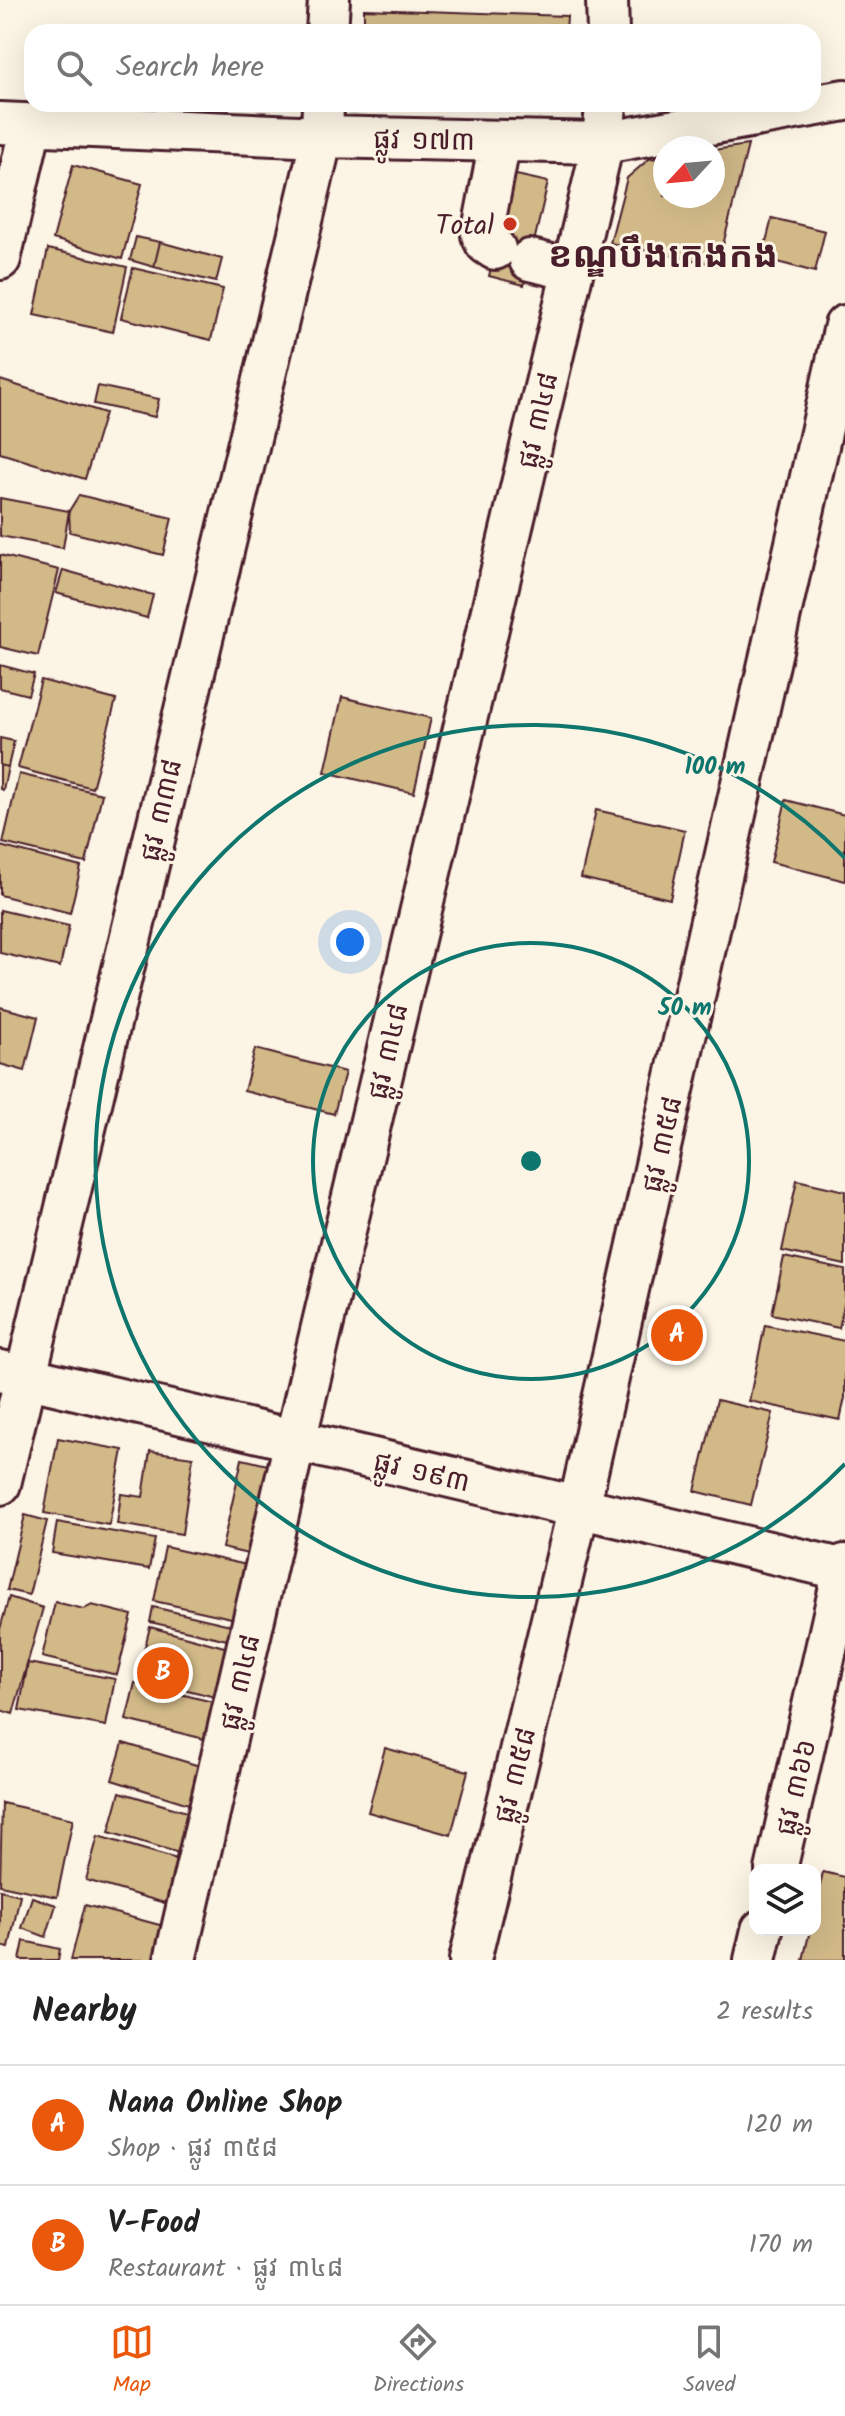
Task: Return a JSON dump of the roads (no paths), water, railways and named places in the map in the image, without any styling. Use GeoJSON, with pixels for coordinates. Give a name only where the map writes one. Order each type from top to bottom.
{"type":"FeatureCollection","features":[{"type":"Feature","properties":{"kind":"street"},"geometry":{"type":"LineString","coordinates":[[328,24],[329,0]]}},
{"type":"Feature","properties":{"kind":"street"},"geometry":{"type":"LineString","coordinates":[[607,0],[608,24]]}},
{"type":"Feature","properties":{"kind":"street","name":"ផ្លូវ ១៧៣"},"geometry":{"type":"LineString","coordinates":[[821,102],[845,100]]}},
{"type":"Feature","properties":{"kind":"street","name":"ផ្លូវ ១៧៣"},"geometry":{"type":"LineString","coordinates":[[16,124],[322,120],[500,141],[605,123],[720,112]]}},
{"type":"Feature","properties":{"kind":"street","name":"ផ្លូវ ៣៣៨"},"geometry":{"type":"LineString","coordinates":[[0,1484],[12,1374],[322,120]]}},
{"type":"Feature","properties":{"kind":"street","name":"ផ្លូវ ៣៤៨"},"geometry":{"type":"LineString","coordinates":[[175,1960],[605,123]]}},
{"type":"Feature","properties":{"kind":"street"},"geometry":{"type":"LineString","coordinates":[[0,259],[16,124]]}},
{"type":"Feature","properties":{"kind":"street"},"geometry":{"type":"LineString","coordinates":[[500,141],[482,235],[486,243],[512,254],[573,270]]}},
{"type":"Feature","properties":{"kind":"street","name":"ផ្លូវ ៣៥៨"},"geometry":{"type":"LineString","coordinates":[[470,1960],[579,1507],[845,326]]}},
{"type":"Feature","properties":{"kind":"street","name":"ផ្លូវ ១៩៣"},"geometry":{"type":"LineString","coordinates":[[12,1374],[845,1568]]}},
{"type":"Feature","properties":{"kind":"street","name":"ផ្លូវ ៣៦៦"},"geometry":{"type":"LineString","coordinates":[[777,1864],[845,1568]]}},
{"type":"Feature","properties":{"kind":"street"},"geometry":{"type":"LineString","coordinates":[[755,1960],[761,1936]]}},
{"type":"Feature","properties":{"kind":"place","name":"Total"},"geometry":{"type":"Point","coordinates":[510,224]}},
{"type":"Feature","properties":{"kind":"place","name":"Nana Online Shop"},"geometry":{"type":"Point","coordinates":[677,1335]}},
{"type":"Feature","properties":{"kind":"place","name":"V-Food"},"geometry":{"type":"Point","coordinates":[163,1673]}},
{"type":"Feature","properties":{"kind":"district","name":"ខណ្ឌបឹងកេងកង"},"geometry":{"type":"Point","coordinates":[663,254]}}]}
